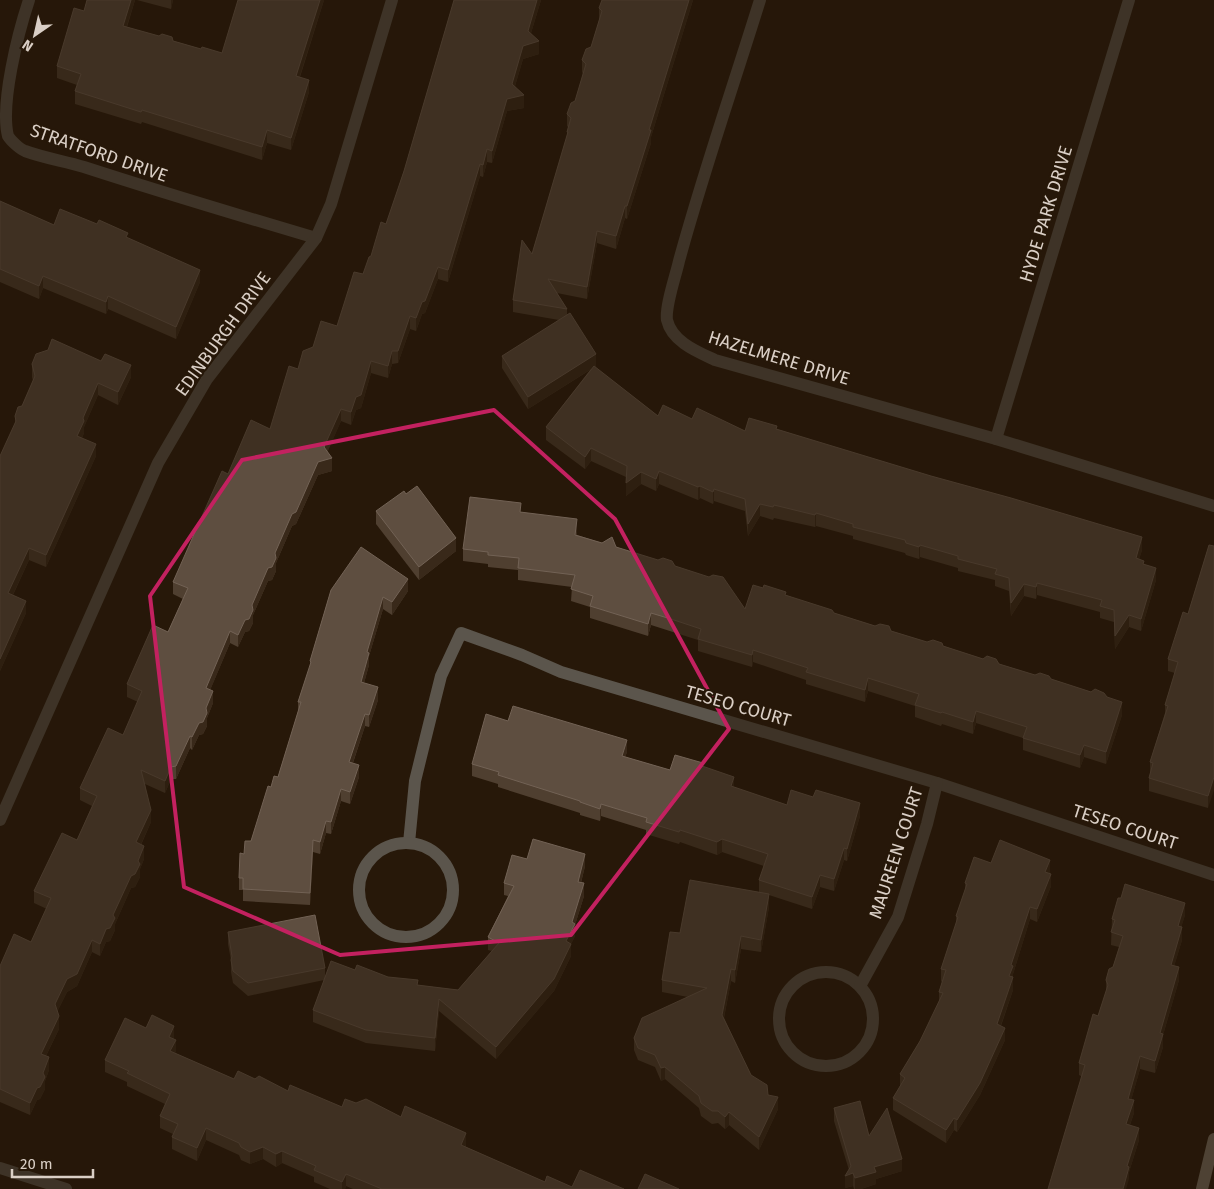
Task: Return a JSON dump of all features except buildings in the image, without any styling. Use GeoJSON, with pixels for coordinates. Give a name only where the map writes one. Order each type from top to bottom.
{"type":"FeatureCollection","features":[{"type":"Feature","properties":{"kind":"street","name":"STRATFORD DRIVE"},"geometry":{"type":"LineString","coordinates":[[29,0],[12,53],[2,96],[2,116],[8,135],[22,150],[316,238]]}},
{"type":"Feature","properties":{"kind":"street","name":"EDINBURGH DRIVE"},"geometry":{"type":"LineString","coordinates":[[0,820],[158,463],[207,379],[316,238],[331,204],[392,0]]}},
{"type":"Feature","properties":{"kind":"street","name":"HAZELMERE DRIVE"},"geometry":{"type":"LineString","coordinates":[[760,0],[690,220],[670,299],[667,320],[674,334],[688,347],[715,360],[996,439],[1214,506]]}},
{"type":"Feature","properties":{"kind":"street","name":"HYDE PARK DRIVE"},"geometry":{"type":"LineString","coordinates":[[996,439],[1129,0]]}},
{"type":"Feature","properties":{"kind":"street","name":"TESEO COURT"},"geometry":{"type":"LineString","coordinates":[[409,843],[415,781],[434,703],[441,676],[461,633],[522,655],[561,672],[937,783],[1214,875]]}},
{"type":"Feature","properties":{"kind":"street","name":"MAUREEN COURT"},"geometry":{"type":"LineString","coordinates":[[860,986],[898,917],[927,824],[937,783]]}},
{"type":"Feature","properties":{"kind":"street"},"geometry":{"type":"LineString","coordinates":[[409,843],[424,847],[437,855],[447,867],[452,882],[453,897],[448,912],[439,925],[426,933],[411,937],[395,936],[381,930],[369,920],[362,906],[359,891],[361,876],[368,862],[379,852],[394,845],[409,843]]}},
{"type":"Feature","properties":{"kind":"street"},"geometry":{"type":"LineString","coordinates":[[817,973],[832,973],[847,977],[860,986],[869,999],[873,1014],[873,1030],[867,1044],[857,1056],[843,1064],[828,1066],[812,1064],[798,1057],[788,1046],[781,1032],[779,1016],[783,1001],[791,988],[803,978],[817,973]]}},
{"type":"Feature","properties":{"kind":"street"},"geometry":{"type":"LineString","coordinates":[[1202,1189],[1214,1139]]}},
{"type":"Feature","properties":{"kind":"street"},"geometry":{"type":"LineString","coordinates":[[0,1168],[66,1189]]}},
{"type":"Feature","properties":{"kind":"highlighted area"},"geometry":{"type":"Polygon","coordinates":[[[494,410],[615,519],[729,729],[571,935],[340,955],[184,887],[150,596],[242,460],[494,410]]]}}]}
